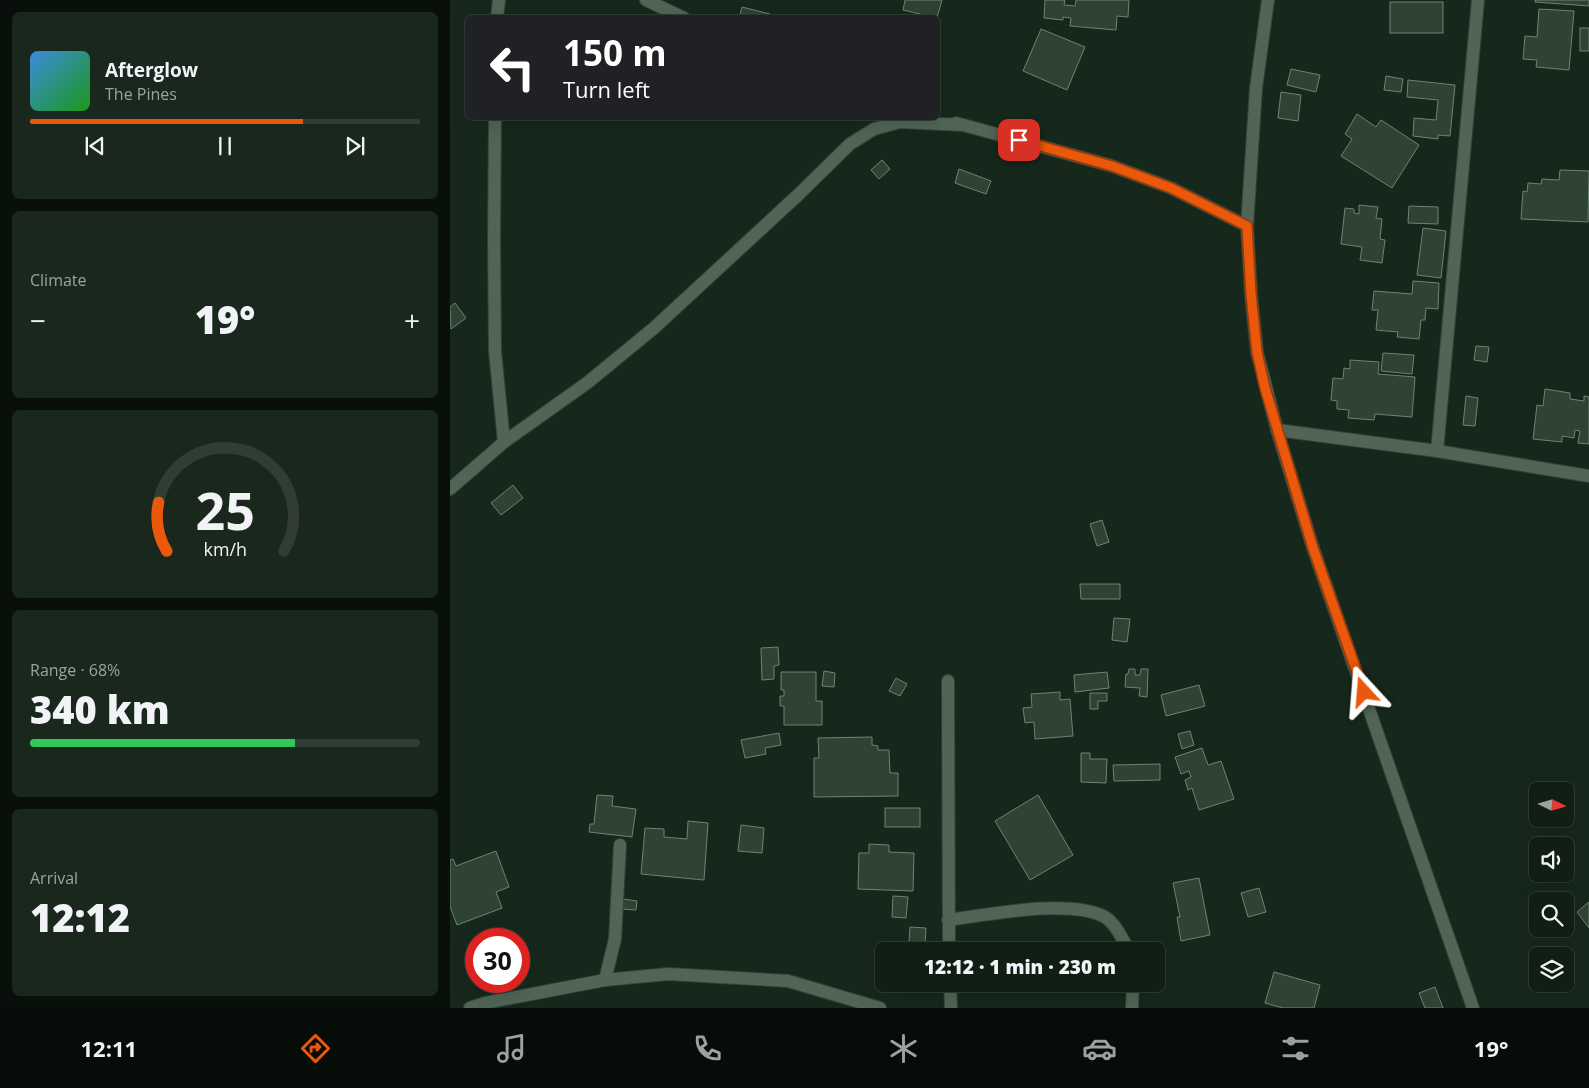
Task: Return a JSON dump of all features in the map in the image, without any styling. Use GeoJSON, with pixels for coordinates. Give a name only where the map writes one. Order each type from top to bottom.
{"type":"FeatureCollection","features":[{"type":"Feature","properties":{"kind":"street"},"geometry":{"type":"LineString","coordinates":[[497,15],[499,0]]}},
{"type":"Feature","properties":{"kind":"street"},"geometry":{"type":"LineString","coordinates":[[646,0],[678,15]]}},
{"type":"Feature","properties":{"kind":"street"},"geometry":{"type":"LineString","coordinates":[[1268,0],[1256,88],[1247,226],[1257,352],[1277,430],[1313,548],[1473,1008]]}},
{"type":"Feature","properties":{"kind":"street"},"geometry":{"type":"LineString","coordinates":[[1437,451],[1478,0]]}},
{"type":"Feature","properties":{"kind":"street"},"geometry":{"type":"LineString","coordinates":[[940,117],[963,125],[1112,166],[1171,188],[1247,226]]}},
{"type":"Feature","properties":{"kind":"street"},"geometry":{"type":"LineString","coordinates":[[496,120],[494,351],[504,442]]}},
{"type":"Feature","properties":{"kind":"street"},"geometry":{"type":"LineString","coordinates":[[450,489],[504,442],[587,382],[654,328],[798,195],[850,144],[874,130],[900,122],[963,125]]}},
{"type":"Feature","properties":{"kind":"street"},"geometry":{"type":"LineString","coordinates":[[1277,430],[1437,451],[1589,476]]}},
{"type":"Feature","properties":{"kind":"street"},"geometry":{"type":"LineString","coordinates":[[948,681],[949,942]]}},
{"type":"Feature","properties":{"kind":"street"},"geometry":{"type":"LineString","coordinates":[[605,980],[615,939],[620,845]]}},
{"type":"Feature","properties":{"kind":"street"},"geometry":{"type":"LineString","coordinates":[[948,920],[1034,909],[1089,911],[1106,918],[1124,942]]}},
{"type":"Feature","properties":{"kind":"street"},"geometry":{"type":"LineString","coordinates":[[470,1008],[485,1003],[605,980],[668,974],[788,981],[880,1008]]}},
{"type":"Feature","properties":{"kind":"street"},"geometry":{"type":"LineString","coordinates":[[950,992],[951,1008]]}},
{"type":"Feature","properties":{"kind":"street"},"geometry":{"type":"LineString","coordinates":[[1132,1008],[1133,992]]}},
{"type":"Feature","properties":{"kind":"building"},"geometry":{"type":"Polygon","coordinates":[[[905,0],[942,0],[938,15],[924,15],[903,10],[905,0]]]}},
{"type":"Feature","properties":{"kind":"building"},"geometry":{"type":"Polygon","coordinates":[[[1045,0],[1065,0],[1064,5],[1075,6],[1076,0],[1129,0],[1128,17],[1117,16],[1116,30],[1070,26],[1071,18],[1063,17],[1063,20],[1044,18],[1045,0]]]}},
{"type":"Feature","properties":{"kind":"building"},"geometry":{"type":"Polygon","coordinates":[[[1535,0],[1589,0],[1589,6],[1535,2],[1535,0]]]}},
{"type":"Feature","properties":{"kind":"building"},"geometry":{"type":"Polygon","coordinates":[[[1390,2],[1443,2],[1443,33],[1390,33],[1390,2]]]}},
{"type":"Feature","properties":{"kind":"building"},"geometry":{"type":"Polygon","coordinates":[[[742,7],[770,14],[770,15],[740,15],[742,7]]]}},
{"type":"Feature","properties":{"kind":"building"},"geometry":{"type":"Polygon","coordinates":[[[1539,9],[1574,11],[1569,70],[1536,67],[1537,60],[1523,59],[1525,36],[1537,37],[1539,9]]]}},
{"type":"Feature","properties":{"kind":"building"},"geometry":{"type":"Polygon","coordinates":[[[1580,28],[1589,28],[1589,51],[1580,51],[1580,28]]]}},
{"type":"Feature","properties":{"kind":"building"},"geometry":{"type":"Polygon","coordinates":[[[1041,29],[1085,47],[1067,90],[1023,71],[1041,29]]]}},
{"type":"Feature","properties":{"kind":"building"},"geometry":{"type":"Polygon","coordinates":[[[1291,69],[1320,75],[1316,92],[1287,85],[1291,69]]]}},
{"type":"Feature","properties":{"kind":"building"},"geometry":{"type":"Polygon","coordinates":[[[1386,76],[1403,79],[1401,92],[1384,90],[1386,76]]]}},
{"type":"Feature","properties":{"kind":"building"},"geometry":{"type":"Polygon","coordinates":[[[1408,80],[1455,85],[1450,136],[1438,135],[1438,139],[1413,136],[1414,118],[1436,120],[1438,100],[1407,97],[1408,80]]]}},
{"type":"Feature","properties":{"kind":"building"},"geometry":{"type":"Polygon","coordinates":[[[1281,92],[1301,95],[1298,121],[1278,118],[1281,92]]]}},
{"type":"Feature","properties":{"kind":"building"},"geometry":{"type":"Polygon","coordinates":[[[1357,114],[1376,127],[1381,120],[1419,145],[1392,188],[1341,156],[1352,139],[1345,134],[1357,114]]]}},
{"type":"Feature","properties":{"kind":"building"},"geometry":{"type":"Polygon","coordinates":[[[882,160],[890,169],[879,179],[871,170],[882,160]]]}},
{"type":"Feature","properties":{"kind":"building"},"geometry":{"type":"Polygon","coordinates":[[[959,169],[991,181],[986,194],[955,183],[959,169]]]}},
{"type":"Feature","properties":{"kind":"building"},"geometry":{"type":"Polygon","coordinates":[[[1560,170],[1589,171],[1588,222],[1521,219],[1523,191],[1527,192],[1528,183],[1541,184],[1542,179],[1559,180],[1560,170]]]}},
{"type":"Feature","properties":{"kind":"building"},"geometry":{"type":"Polygon","coordinates":[[[1359,205],[1378,207],[1376,218],[1382,219],[1380,239],[1385,240],[1382,263],[1360,260],[1362,247],[1341,244],[1345,208],[1354,209],[1354,213],[1359,214],[1359,205]]]}},
{"type":"Feature","properties":{"kind":"building"},"geometry":{"type":"Polygon","coordinates":[[[1409,206],[1438,207],[1438,224],[1408,223],[1409,206]]]}},
{"type":"Feature","properties":{"kind":"building"},"geometry":{"type":"Polygon","coordinates":[[[1423,228],[1446,231],[1441,278],[1417,275],[1423,228]]]}},
{"type":"Feature","properties":{"kind":"building"},"geometry":{"type":"Polygon","coordinates":[[[1413,281],[1439,283],[1438,309],[1426,308],[1425,320],[1421,320],[1419,339],[1397,337],[1398,332],[1376,330],[1378,310],[1372,310],[1374,291],[1412,294],[1413,281]]]}},
{"type":"Feature","properties":{"kind":"building"},"geometry":{"type":"Polygon","coordinates":[[[455,303],[466,318],[451,329],[450,307],[455,303]]]}},
{"type":"Feature","properties":{"kind":"building"},"geometry":{"type":"Polygon","coordinates":[[[1476,346],[1489,347],[1487,362],[1474,360],[1476,346]]]}},
{"type":"Feature","properties":{"kind":"building"},"geometry":{"type":"Polygon","coordinates":[[[1383,353],[1414,355],[1412,374],[1381,371],[1383,353]]]}},
{"type":"Feature","properties":{"kind":"building"},"geometry":{"type":"Polygon","coordinates":[[[1350,360],[1379,362],[1378,374],[1415,377],[1412,417],[1375,414],[1374,420],[1348,418],[1349,410],[1337,409],[1337,401],[1331,400],[1333,378],[1343,379],[1344,368],[1350,369],[1350,360]]]}},
{"type":"Feature","properties":{"kind":"building"},"geometry":{"type":"Polygon","coordinates":[[[1545,389],[1570,393],[1570,399],[1584,401],[1584,396],[1589,397],[1589,444],[1578,443],[1580,431],[1575,430],[1574,438],[1562,436],[1562,442],[1533,439],[1537,405],[1543,406],[1545,389]]]}},
{"type":"Feature","properties":{"kind":"building"},"geometry":{"type":"Polygon","coordinates":[[[1466,396],[1478,398],[1475,426],[1463,425],[1466,396]]]}},
{"type":"Feature","properties":{"kind":"building"},"geometry":{"type":"Polygon","coordinates":[[[513,485],[523,498],[501,515],[491,503],[513,485]]]}},
{"type":"Feature","properties":{"kind":"building"},"geometry":{"type":"Polygon","coordinates":[[[1102,520],[1109,542],[1097,546],[1090,524],[1102,520]]]}},
{"type":"Feature","properties":{"kind":"building"},"geometry":{"type":"Polygon","coordinates":[[[1080,584],[1120,584],[1120,599],[1081,599],[1080,584]]]}},
{"type":"Feature","properties":{"kind":"building"},"geometry":{"type":"Polygon","coordinates":[[[1114,618],[1130,619],[1127,642],[1112,640],[1114,618]]]}},
{"type":"Feature","properties":{"kind":"building"},"geometry":{"type":"Polygon","coordinates":[[[778,647],[779,665],[774,666],[774,679],[762,680],[761,648],[778,647]]]}},
{"type":"Feature","properties":{"kind":"building"},"geometry":{"type":"Polygon","coordinates":[[[1129,669],[1135,669],[1135,675],[1140,675],[1141,669],[1148,669],[1147,697],[1139,696],[1140,688],[1125,687],[1126,674],[1128,674],[1129,669]]]}},
{"type":"Feature","properties":{"kind":"building"},"geometry":{"type":"Polygon","coordinates":[[[824,671],[835,673],[834,687],[822,686],[824,671]]]}},
{"type":"Feature","properties":{"kind":"building"},"geometry":{"type":"Polygon","coordinates":[[[781,672],[816,672],[816,701],[822,701],[822,725],[784,725],[784,706],[780,706],[780,696],[784,696],[784,690],[781,690],[781,672]]]}},
{"type":"Feature","properties":{"kind":"building"},"geometry":{"type":"Polygon","coordinates":[[[1107,672],[1109,688],[1075,692],[1074,675],[1107,672]]]}},
{"type":"Feature","properties":{"kind":"building"},"geometry":{"type":"Polygon","coordinates":[[[896,678],[907,684],[900,696],[889,691],[896,678]]]}},
{"type":"Feature","properties":{"kind":"building"},"geometry":{"type":"Polygon","coordinates":[[[1199,685],[1205,706],[1166,716],[1161,695],[1199,685]]]}},
{"type":"Feature","properties":{"kind":"building"},"geometry":{"type":"Polygon","coordinates":[[[1060,692],[1060,700],[1070,699],[1073,736],[1035,739],[1034,722],[1025,723],[1023,708],[1032,707],[1031,694],[1060,692]]]}},
{"type":"Feature","properties":{"kind":"building"},"geometry":{"type":"Polygon","coordinates":[[[1090,693],[1107,693],[1107,701],[1098,701],[1098,709],[1090,709],[1090,693]]]}},
{"type":"Feature","properties":{"kind":"building"},"geometry":{"type":"Polygon","coordinates":[[[1190,731],[1194,745],[1182,749],[1178,734],[1190,731]]]}},
{"type":"Feature","properties":{"kind":"building"},"geometry":{"type":"Polygon","coordinates":[[[779,733],[781,745],[765,748],[766,754],[745,758],[741,740],[779,733]]]}},
{"type":"Feature","properties":{"kind":"building"},"geometry":{"type":"Polygon","coordinates":[[[872,737],[872,745],[878,746],[878,750],[889,750],[890,773],[898,773],[898,796],[814,797],[814,758],[819,758],[818,738],[872,737]]]}},
{"type":"Feature","properties":{"kind":"building"},"geometry":{"type":"Polygon","coordinates":[[[1202,748],[1208,765],[1221,761],[1234,799],[1199,810],[1192,788],[1188,790],[1185,780],[1191,777],[1189,771],[1181,774],[1175,757],[1202,748]]]}},
{"type":"Feature","properties":{"kind":"building"},"geometry":{"type":"Polygon","coordinates":[[[1081,753],[1090,753],[1090,759],[1107,759],[1106,783],[1081,782],[1081,753]]]}},
{"type":"Feature","properties":{"kind":"building"},"geometry":{"type":"Polygon","coordinates":[[[1160,764],[1160,780],[1114,781],[1113,765],[1160,764]]]}},
{"type":"Feature","properties":{"kind":"building"},"geometry":{"type":"Polygon","coordinates":[[[597,795],[613,796],[612,806],[636,809],[632,837],[589,832],[590,824],[594,824],[597,795]]]}},
{"type":"Feature","properties":{"kind":"building"},"geometry":{"type":"Polygon","coordinates":[[[1038,795],[1073,855],[1030,880],[995,821],[1038,795]]]}},
{"type":"Feature","properties":{"kind":"building"},"geometry":{"type":"Polygon","coordinates":[[[885,808],[920,808],[920,827],[885,827],[885,808]]]}},
{"type":"Feature","properties":{"kind":"building"},"geometry":{"type":"Polygon","coordinates":[[[688,821],[708,823],[704,880],[641,874],[645,828],[664,829],[664,837],[687,839],[688,821]]]}},
{"type":"Feature","properties":{"kind":"building"},"geometry":{"type":"Polygon","coordinates":[[[741,825],[764,828],[762,853],[738,851],[741,825]]]}},
{"type":"Feature","properties":{"kind":"building"},"geometry":{"type":"Polygon","coordinates":[[[869,844],[889,845],[889,852],[914,853],[913,891],[858,889],[859,853],[869,853],[869,844]]]}},
{"type":"Feature","properties":{"kind":"building"},"geometry":{"type":"Polygon","coordinates":[[[496,851],[509,887],[496,892],[502,908],[457,925],[450,906],[450,860],[453,859],[456,866],[496,851]]]}},
{"type":"Feature","properties":{"kind":"building"},"geometry":{"type":"Polygon","coordinates":[[[1199,878],[1210,935],[1181,941],[1177,917],[1180,917],[1173,883],[1199,878]]]}},
{"type":"Feature","properties":{"kind":"building"},"geometry":{"type":"Polygon","coordinates":[[[1259,888],[1266,912],[1248,917],[1241,893],[1259,888]]]}},
{"type":"Feature","properties":{"kind":"building"},"geometry":{"type":"Polygon","coordinates":[[[893,896],[908,897],[906,918],[892,917],[893,896]]]}},
{"type":"Feature","properties":{"kind":"building"},"geometry":{"type":"Polygon","coordinates":[[[623,899],[637,901],[636,910],[622,909],[623,899]]]}},
{"type":"Feature","properties":{"kind":"building"},"geometry":{"type":"Polygon","coordinates":[[[1589,902],[1589,928],[1577,912],[1589,902]]]}},
{"type":"Feature","properties":{"kind":"building"},"geometry":{"type":"Polygon","coordinates":[[[910,927],[926,928],[925,942],[909,942],[910,927]]]}},
{"type":"Feature","properties":{"kind":"building"},"geometry":{"type":"Polygon","coordinates":[[[1274,972],[1320,985],[1314,1008],[1283,1008],[1265,1003],[1274,972]]]}},
{"type":"Feature","properties":{"kind":"building"},"geometry":{"type":"Polygon","coordinates":[[[1435,987],[1443,1008],[1425,1008],[1419,993],[1435,987]]]}},
{"type":"Feature","properties":{"kind":"route"},"geometry":{"type":"LineString","coordinates":[[1019,140],[1112,166],[1171,188],[1247,226],[1257,352],[1265,388],[1313,548],[1364,692]]}}]}
